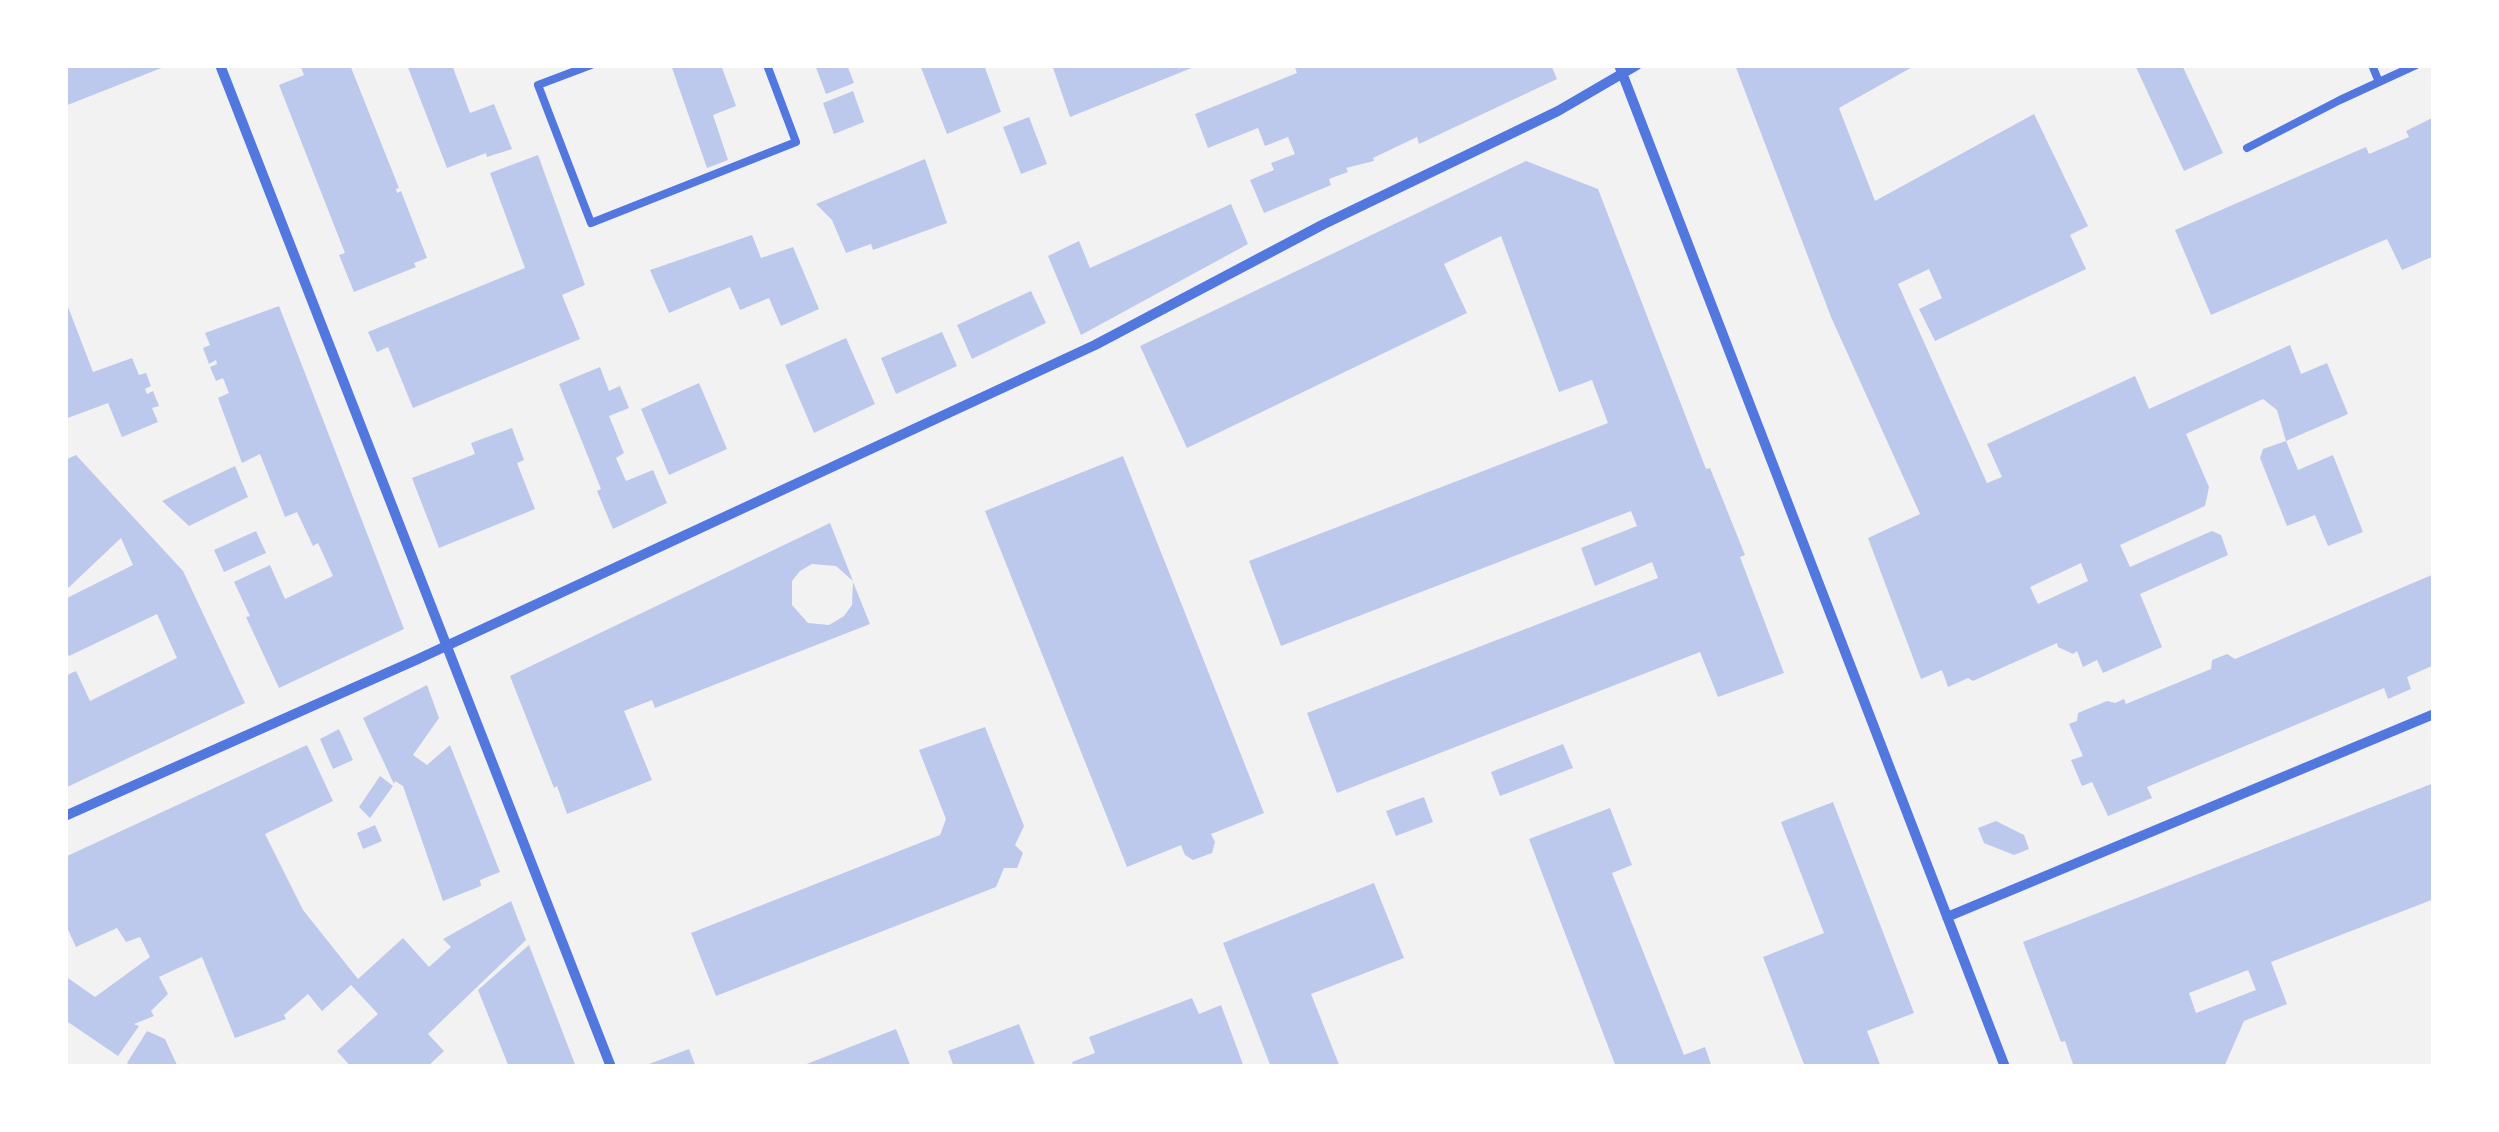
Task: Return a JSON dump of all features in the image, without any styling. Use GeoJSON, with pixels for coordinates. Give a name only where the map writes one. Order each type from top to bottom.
{"type":"FeatureCollection","features":[{"type":"Feature","properties":{"kind":"street"},"geometry":{"type":"LineString","coordinates":[[220,65],[611,1067]]}},
{"type":"Feature","properties":{"kind":"street"},"geometry":{"type":"LineString","coordinates":[[65,816],[445,647],[1095,345],[1324,224],[1529,126],[1620,70],[1637,65]]}},
{"type":"Feature","properties":{"kind":"street"},"geometry":{"type":"LineString","coordinates":[[1620,70],[2005,1067]]}},
{"type":"Feature","properties":{"kind":"street"},"geometry":{"type":"LineString","coordinates":[[1948,917],[2434,714]]}},
{"type":"Feature","properties":{"kind":"lane"},"geometry":{"type":"LineString","coordinates":[[591,65],[538,85],[591,223],[796,142],[766,65]]}},
{"type":"Feature","properties":{"kind":"lane"},"geometry":{"type":"LineString","coordinates":[[2372,65],[2379,82]]}},
{"type":"Feature","properties":{"kind":"lane"},"geometry":{"type":"LineString","coordinates":[[2247,148],[2416,65]]}},
{"type":"Feature","properties":{"kind":"building"},"geometry":{"type":"Polygon","coordinates":[[[65,65],[169,65],[65,106],[65,65]]]}},
{"type":"Feature","properties":{"kind":"building"},"geometry":{"type":"Polygon","coordinates":[[[300,65],[350,65],[399,188],[397,193],[401,191],[427,258],[414,263],[416,267],[354,292],[339,255],[345,253],[279,85],[304,75],[300,65]]]}},
{"type":"Feature","properties":{"kind":"building"},"geometry":{"type":"Polygon","coordinates":[[[407,65],[452,65],[470,113],[494,104],[512,149],[487,157],[486,153],[447,168],[407,65]]]}},
{"type":"Feature","properties":{"kind":"building"},"geometry":{"type":"Polygon","coordinates":[[[671,65],[721,65],[736,106],[713,115],[728,160],[707,168],[671,65]]]}},
{"type":"Feature","properties":{"kind":"building"},"geometry":{"type":"Polygon","coordinates":[[[815,65],[847,65],[854,83],[826,94],[815,65]]]}},
{"type":"Feature","properties":{"kind":"building"},"geometry":{"type":"Polygon","coordinates":[[[920,65],[984,65],[1001,112],[947,134],[920,65]]]}},
{"type":"Feature","properties":{"kind":"building"},"geometry":{"type":"Polygon","coordinates":[[[1052,65],[1199,65],[1070,117],[1052,65]]]}},
{"type":"Feature","properties":{"kind":"building"},"geometry":{"type":"Polygon","coordinates":[[[1294,65],[1551,65],[1557,79],[1419,144],[1417,137],[1373,158],[1374,161],[1346,168],[1348,172],[1329,179],[1331,185],[1264,213],[1250,180],[1274,170],[1271,163],[1295,154],[1288,137],[1265,146],[1258,128],[1208,148],[1195,114],[1297,73],[1294,65]]]}},
{"type":"Feature","properties":{"kind":"building"},"geometry":{"type":"Polygon","coordinates":[[[1735,65],[1916,65],[1839,108],[1875,201],[2034,114],[2088,226],[2070,235],[2086,269],[1935,341],[1919,309],[1942,298],[1929,269],[1898,284],[1987,483],[2002,477],[1987,444],[2135,376],[2149,409],[2290,345],[2301,374],[2327,363],[2348,414],[2286,441],[2277,410],[2263,399],[2186,434],[2209,487],[2205,506],[2120,545],[2130,567],[2212,531],[2221,535],[2228,555],[2140,594],[2162,647],[2103,673],[2097,660],[2083,667],[2077,651],[2073,654],[2057,643],[1973,681],[1968,678],[1948,687],[1942,670],[1921,679],[1868,538],[1920,514],[1831,317],[1735,65]],[[2081,563],[2030,587],[2038,604],[2088,581],[2081,563]]]}},
{"type":"Feature","properties":{"kind":"building"},"geometry":{"type":"Polygon","coordinates":[[[2135,65],[2182,65],[2223,153],[2184,171],[2135,65]]]}},
{"type":"Feature","properties":{"kind":"building"},"geometry":{"type":"Polygon","coordinates":[[[853,91],[864,122],[834,134],[823,103],[853,91]]]}},
{"type":"Feature","properties":{"kind":"building"},"geometry":{"type":"Polygon","coordinates":[[[1029,117],[1047,164],[1021,174],[1003,127],[1029,117]]]}},
{"type":"Feature","properties":{"kind":"building"},"geometry":{"type":"Polygon","coordinates":[[[2434,117],[2434,256],[2402,270],[2387,239],[2211,315],[2175,230],[2366,147],[2369,154],[2409,137],[2406,131],[2434,117]]]}},
{"type":"Feature","properties":{"kind":"building"},"geometry":{"type":"Polygon","coordinates":[[[538,155],[585,285],[562,295],[580,339],[413,408],[388,347],[377,352],[368,332],[525,268],[490,173],[538,155]]]}},
{"type":"Feature","properties":{"kind":"building"},"geometry":{"type":"Polygon","coordinates":[[[925,159],[947,223],[873,250],[871,244],[846,253],[832,220],[816,204],[925,159]]]}},
{"type":"Feature","properties":{"kind":"building"},"geometry":{"type":"Polygon","coordinates":[[[1526,161],[1598,189],[1706,469],[1710,468],[1745,555],[1740,557],[1784,673],[1718,697],[1700,652],[1337,793],[1307,713],[1658,578],[1652,562],[1595,586],[1581,548],[1637,526],[1631,511],[1281,646],[1249,561],[1608,423],[1592,380],[1559,392],[1501,236],[1444,264],[1467,313],[1187,448],[1140,346],[1526,161]]]}},
{"type":"Feature","properties":{"kind":"building"},"geometry":{"type":"Polygon","coordinates":[[[1231,204],[1248,244],[1081,335],[1048,256],[1079,241],[1090,268],[1231,204]]]}},
{"type":"Feature","properties":{"kind":"building"},"geometry":{"type":"Polygon","coordinates":[[[752,235],[761,258],[793,247],[819,309],[781,326],[769,298],[740,310],[730,287],[669,313],[650,270],[752,235]]]}},
{"type":"Feature","properties":{"kind":"building"},"geometry":{"type":"Polygon","coordinates":[[[1031,291],[1046,323],[972,359],[957,325],[1031,291]]]}},
{"type":"Feature","properties":{"kind":"building"},"geometry":{"type":"Polygon","coordinates":[[[65,299],[93,372],[132,358],[139,375],[146,373],[151,386],[145,389],[147,394],[153,391],[159,406],[152,408],[158,422],[122,437],[108,403],[65,419],[65,299]]]}},
{"type":"Feature","properties":{"kind":"building"},"geometry":{"type":"Polygon","coordinates":[[[279,306],[404,629],[279,688],[234,582],[270,565],[285,599],[333,576],[318,543],[313,546],[297,512],[285,517],[260,454],[242,463],[218,398],[229,393],[223,378],[216,381],[210,367],[217,364],[216,360],[209,364],[203,348],[210,345],[205,333],[279,306]]]}},
{"type":"Feature","properties":{"kind":"building"},"geometry":{"type":"Polygon","coordinates":[[[942,332],[957,366],[896,394],[881,358],[942,332]]]}},
{"type":"Feature","properties":{"kind":"building"},"geometry":{"type":"Polygon","coordinates":[[[846,338],[875,404],[814,433],[785,365],[846,338]]]}},
{"type":"Feature","properties":{"kind":"building"},"geometry":{"type":"Polygon","coordinates":[[[600,367],[609,391],[620,386],[629,408],[609,416],[624,453],[616,458],[626,481],[653,470],[667,503],[613,529],[559,384],[600,367]]]}},
{"type":"Feature","properties":{"kind":"building"},"geometry":{"type":"Polygon","coordinates":[[[699,383],[727,449],[669,475],[641,409],[699,383]]]}},
{"type":"Feature","properties":{"kind":"building"},"geometry":{"type":"Polygon","coordinates":[[[512,428],[524,460],[517,463],[535,509],[439,548],[412,478],[475,454],[471,443],[512,428]]]}},
{"type":"Feature","properties":{"kind":"building"},"geometry":{"type":"Polygon","coordinates":[[[2286,441],[2298,470],[2333,455],[2363,532],[2328,546],[2315,515],[2287,526],[2260,458],[2263,449],[2286,441]]]}},
{"type":"Feature","properties":{"kind":"building"},"geometry":{"type":"Polygon","coordinates":[[[76,455],[183,571],[245,703],[65,788],[65,676],[76,671],[90,701],[177,658],[157,614],[69,656],[65,648],[65,599],[133,565],[121,538],[65,591],[65,460],[76,455]]]}},
{"type":"Feature","properties":{"kind":"building"},"geometry":{"type":"Polygon","coordinates":[[[1123,456],[1264,813],[1211,834],[1215,842],[1212,853],[1193,860],[1185,855],[1181,845],[1127,867],[985,511],[1123,456]]]}},
{"type":"Feature","properties":{"kind":"building"},"geometry":{"type":"Polygon","coordinates":[[[235,466],[248,497],[189,526],[162,501],[235,466]]]}},
{"type":"Feature","properties":{"kind":"building"},"geometry":{"type":"Polygon","coordinates":[[[830,523],[853,581],[836,566],[812,564],[792,581],[792,605],[808,623],[829,625],[844,616],[852,605],[853,582],[870,624],[655,708],[652,700],[624,711],[652,780],[567,814],[510,676],[830,523]]]}},
{"type":"Feature","properties":{"kind":"building"},"geometry":{"type":"Polygon","coordinates":[[[256,531],[266,553],[224,572],[214,550],[256,531]]]}},
{"type":"Feature","properties":{"kind":"building"},"geometry":{"type":"Polygon","coordinates":[[[2434,574],[2434,665],[2407,677],[2411,689],[2388,699],[2384,688],[2147,787],[2152,798],[2108,816],[2092,782],[2082,786],[2071,760],[2083,756],[2069,724],[2077,721],[2078,713],[2107,701],[2124,699],[2126,704],[2211,669],[2212,660],[2227,654],[2235,659],[2434,574]]]}},
{"type":"Feature","properties":{"kind":"building"},"geometry":{"type":"Polygon","coordinates":[[[427,685],[439,718],[413,755],[427,765],[450,745],[500,872],[480,880],[481,886],[443,901],[403,786],[395,781],[394,784],[363,718],[427,685]]]}},
{"type":"Feature","properties":{"kind":"building"},"geometry":{"type":"Polygon","coordinates":[[[985,727],[1024,826],[1015,845],[1023,853],[1017,868],[1004,868],[996,887],[716,996],[691,933],[940,835],[946,819],[919,750],[985,727]]]}},
{"type":"Feature","properties":{"kind":"building"},"geometry":{"type":"Polygon","coordinates":[[[339,729],[353,760],[333,769],[320,739],[339,729]]]}},
{"type":"Feature","properties":{"kind":"building"},"geometry":{"type":"Polygon","coordinates":[[[1563,744],[1573,768],[1500,796],[1491,772],[1563,744]]]}},
{"type":"Feature","properties":{"kind":"building"},"geometry":{"type":"Polygon","coordinates":[[[307,745],[333,801],[265,834],[303,910],[358,979],[403,938],[429,967],[451,947],[443,939],[511,901],[526,940],[428,1034],[444,1051],[427,1067],[351,1067],[337,1051],[378,1014],[351,985],[322,1011],[308,994],[284,1015],[286,1019],[235,1038],[202,957],[159,977],[168,994],[151,1011],[154,1016],[134,1024],[139,1026],[118,1056],[65,1020],[65,976],[95,997],[150,957],[140,937],[126,942],[117,928],[76,947],[65,923],[65,857],[307,745]]]}},
{"type":"Feature","properties":{"kind":"building"},"geometry":{"type":"Polygon","coordinates":[[[380,776],[393,786],[370,818],[359,807],[380,776]]]}},
{"type":"Feature","properties":{"kind":"building"},"geometry":{"type":"Polygon","coordinates":[[[2434,783],[2434,899],[2271,962],[2287,1004],[2244,1021],[2224,1067],[2074,1067],[2023,942],[2434,783]],[[2248,970],[2189,993],[2196,1013],[2256,990],[2248,970]]]}},
{"type":"Feature","properties":{"kind":"building"},"geometry":{"type":"Polygon","coordinates":[[[1424,797],[1433,822],[1396,836],[1386,811],[1424,797]]]}},
{"type":"Feature","properties":{"kind":"building"},"geometry":{"type":"Polygon","coordinates":[[[1833,802],[1914,1013],[1867,1031],[1881,1067],[1805,1067],[1763,957],[1824,933],[1781,822],[1833,802]]]}},
{"type":"Feature","properties":{"kind":"building"},"geometry":{"type":"Polygon","coordinates":[[[1610,808],[1632,865],[1612,873],[1684,1055],[1705,1047],[1712,1067],[1616,1067],[1529,839],[1610,808]]]}},
{"type":"Feature","properties":{"kind":"building"},"geometry":{"type":"Polygon","coordinates":[[[1996,821],[2024,835],[2029,849],[2014,855],[1984,843],[1978,828],[1996,821]]]}},
{"type":"Feature","properties":{"kind":"building"},"geometry":{"type":"Polygon","coordinates":[[[375,825],[382,841],[363,849],[357,833],[375,825]]]}},
{"type":"Feature","properties":{"kind":"building"},"geometry":{"type":"Polygon","coordinates":[[[1374,883],[1404,958],[1311,994],[1340,1067],[1271,1067],[1223,943],[1374,883]]]}},
{"type":"Feature","properties":{"kind":"building"},"geometry":{"type":"Polygon","coordinates":[[[529,945],[576,1067],[509,1067],[478,990],[529,945]]]}},
{"type":"Feature","properties":{"kind":"building"},"geometry":{"type":"Polygon","coordinates":[[[1192,998],[1199,1014],[1221,1005],[1244,1067],[1074,1067],[1072,1062],[1095,1053],[1089,1037],[1192,998]]]}},
{"type":"Feature","properties":{"kind":"building"},"geometry":{"type":"Polygon","coordinates":[[[1019,1024],[1036,1067],[954,1067],[948,1051],[1019,1024]]]}},
{"type":"Feature","properties":{"kind":"building"},"geometry":{"type":"Polygon","coordinates":[[[896,1029],[911,1067],[799,1067],[896,1029]]]}},
{"type":"Feature","properties":{"kind":"building"},"geometry":{"type":"Polygon","coordinates":[[[147,1031],[165,1039],[178,1067],[133,1067],[127,1063],[147,1031]]]}},
{"type":"Feature","properties":{"kind":"building"},"geometry":{"type":"Polygon","coordinates":[[[689,1049],[696,1067],[641,1067],[689,1049]]]}}]}
